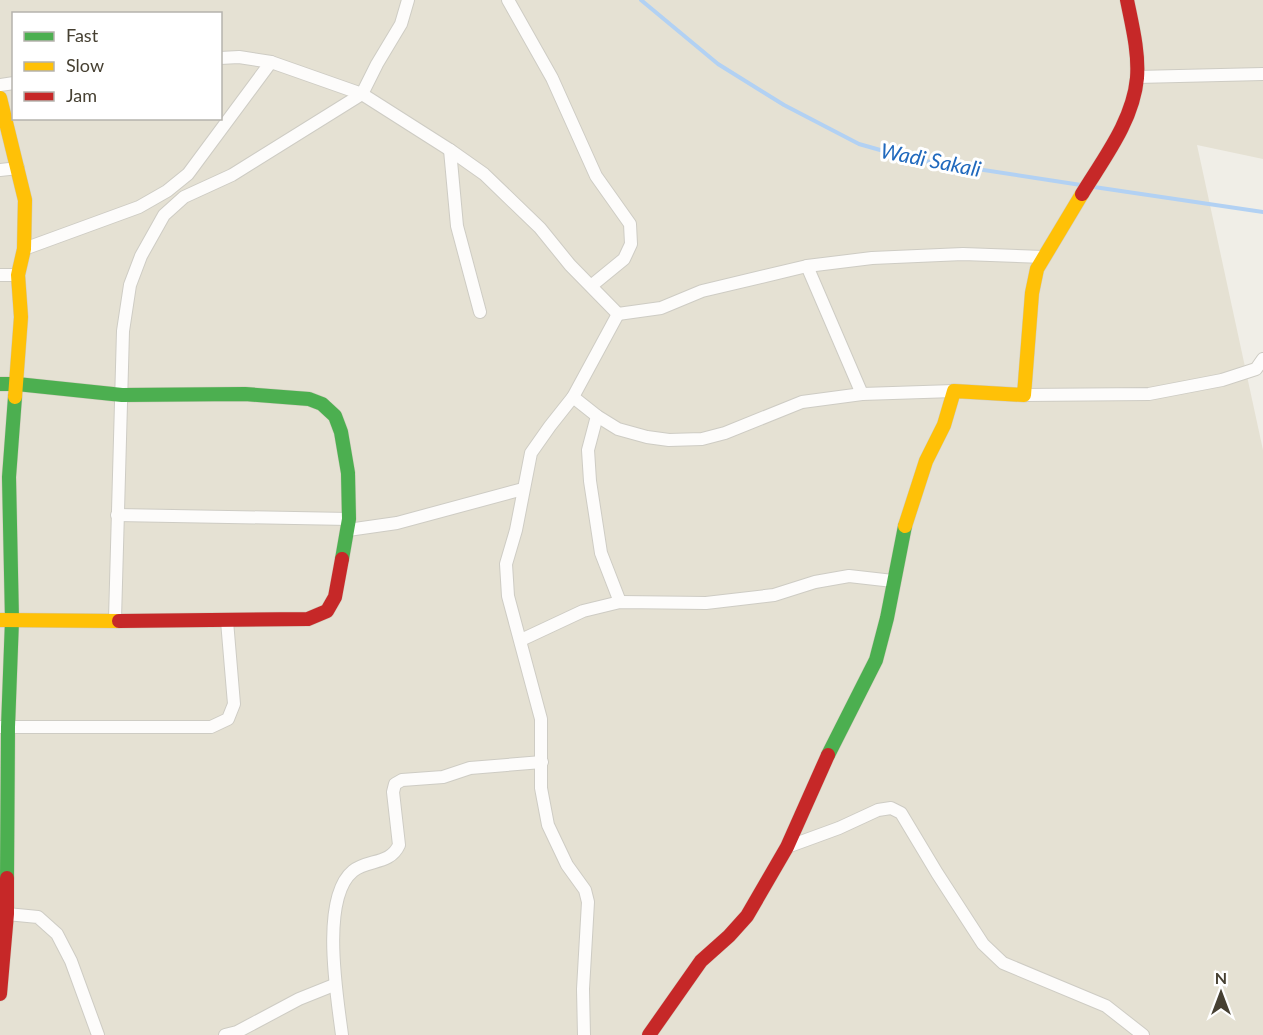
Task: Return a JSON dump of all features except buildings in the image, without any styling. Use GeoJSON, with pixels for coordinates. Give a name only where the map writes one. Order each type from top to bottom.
{"type":"FeatureCollection","features":[{"type":"Feature","properties":{"kind":"street"},"geometry":{"type":"LineString","coordinates":[[115,619],[123,332],[130,285],[141,256],[164,215],[184,197],[232,175],[362,94],[401,24],[408,0]]}},
{"type":"Feature","properties":{"kind":"street"},"geometry":{"type":"LineString","coordinates":[[508,0],[552,78],[596,176],[630,224],[631,244],[624,259],[591,286]]}},
{"type":"Feature","properties":{"kind":"street"},"geometry":{"type":"LineString","coordinates":[[1024,395],[1032,293],[1037,269],[1124,124],[1134,93],[1137,77],[1136,47],[1127,0]]}},
{"type":"Feature","properties":{"kind":"street"},"geometry":{"type":"LineString","coordinates":[[222,58],[239,57],[271,62],[362,94],[450,150],[484,174],[540,228],[570,265],[618,314]]}},
{"type":"Feature","properties":{"kind":"street"},"geometry":{"type":"LineString","coordinates":[[24,249],[139,207],[167,191],[188,174],[271,62]]}},
{"type":"Feature","properties":{"kind":"street"},"geometry":{"type":"LineString","coordinates":[[1137,77],[1263,74]]}},
{"type":"Feature","properties":{"kind":"street"},"geometry":{"type":"LineString","coordinates":[[0,98],[25,200],[24,249],[18,275],[21,317],[17,384],[5,509],[3,842],[7,914],[0,994]]}},
{"type":"Feature","properties":{"kind":"street"},"geometry":{"type":"LineString","coordinates":[[450,150],[457,226],[480,312]]}},
{"type":"Feature","properties":{"kind":"street"},"geometry":{"type":"LineString","coordinates":[[0,170],[18,168]]}},
{"type":"Feature","properties":{"kind":"street"},"geometry":{"type":"LineString","coordinates":[[167,191],[184,197]]}},
{"type":"Feature","properties":{"kind":"street"},"geometry":{"type":"LineString","coordinates":[[618,314],[661,308],[702,291],[807,266],[872,258],[951,255],[1044,257]]}},
{"type":"Feature","properties":{"kind":"street"},"geometry":{"type":"LineString","coordinates":[[807,266],[862,394]]}},
{"type":"Feature","properties":{"kind":"street"},"geometry":{"type":"LineString","coordinates":[[0,275],[18,275]]}},
{"type":"Feature","properties":{"kind":"street"},"geometry":{"type":"LineString","coordinates":[[584,1035],[583,990],[588,902],[585,890],[567,865],[548,825],[541,789],[542,718],[508,596],[506,564],[516,530],[531,453],[573,397],[618,314]]}},
{"type":"Feature","properties":{"kind":"street"},"geometry":{"type":"LineString","coordinates":[[573,397],[618,429],[669,440],[702,438],[725,433],[802,402],[862,394],[954,392],[1024,395],[1149,394],[1222,380],[1256,369],[1263,359]]}},
{"type":"Feature","properties":{"kind":"street"},"geometry":{"type":"LineString","coordinates":[[0,384],[122,395],[245,394],[309,399],[322,404],[335,416],[341,432],[348,473],[348,524],[335,597],[327,611],[308,619],[6,620]]}},
{"type":"Feature","properties":{"kind":"street"},"geometry":{"type":"LineString","coordinates":[[649,1035],[701,961],[747,916],[787,847],[826,759],[857,701],[876,660],[887,618],[906,518],[926,460],[944,425],[954,392]]}},
{"type":"Feature","properties":{"kind":"street"},"geometry":{"type":"LineString","coordinates":[[597,416],[588,450],[590,482],[601,553],[620,602]]}},
{"type":"Feature","properties":{"kind":"street"},"geometry":{"type":"LineString","coordinates":[[117,514],[348,524],[397,523],[471,501],[523,489]]}},
{"type":"Feature","properties":{"kind":"street"},"geometry":{"type":"LineString","coordinates":[[521,639],[583,611],[620,602],[706,603],[774,595],[815,582],[849,576],[893,581]]}},
{"type":"Feature","properties":{"kind":"street"},"geometry":{"type":"LineString","coordinates":[[4,727],[211,727],[228,718],[234,704],[227,621]]}},
{"type":"Feature","properties":{"kind":"street"},"geometry":{"type":"LineString","coordinates":[[342,1035],[334,984],[336,901],[342,884],[354,870],[389,858],[396,852],[399,845],[393,792],[395,784],[402,780],[443,777],[470,768],[542,762]]}},
{"type":"Feature","properties":{"kind":"street"},"geometry":{"type":"LineString","coordinates":[[787,847],[839,828],[878,810],[891,808],[901,813],[983,944],[1003,963],[1106,1006],[1143,1035]]}},
{"type":"Feature","properties":{"kind":"street"},"geometry":{"type":"LineString","coordinates":[[7,914],[38,917],[57,934],[75,970],[98,1035]]}},
{"type":"Feature","properties":{"kind":"street"},"geometry":{"type":"LineString","coordinates":[[225,1035],[237,1032],[299,999],[334,984]]}},
{"type":"Feature","properties":{"kind":"shaded area"},"geometry":{"type":"Polygon","coordinates":[[[0,0],[1263,0],[1263,159],[1197,145],[1263,450],[1263,1035],[0,1035],[0,0]]]}},
{"type":"Feature","properties":{"kind":"waterway","name":"Wadi Sakali"},"geometry":{"type":"LineString","coordinates":[[641,0],[718,64],[784,105],[859,144],[912,159],[1081,185]]}},
{"type":"Feature","properties":{"kind":"waterway","name":"Wadi Sakali"},"geometry":{"type":"LineString","coordinates":[[1094,187],[1263,212]]}},
{"type":"Feature","properties":{"kind":"traffic: fast"},"geometry":{"type":"LineString","coordinates":[[0,384],[122,395],[245,394],[309,399],[322,404],[335,416],[341,432],[348,473],[349,519],[342,559]]}},
{"type":"Feature","properties":{"kind":"traffic: fast"},"geometry":{"type":"LineString","coordinates":[[7,878],[8,727],[12,620],[9,477],[15,397]]}},
{"type":"Feature","properties":{"kind":"traffic: fast"},"geometry":{"type":"LineString","coordinates":[[828,755],[876,660],[887,618],[905,526]]}},
{"type":"Feature","properties":{"kind":"traffic: slow"},"geometry":{"type":"LineString","coordinates":[[0,98],[25,200],[24,249],[18,275],[21,317],[15,397]]}},
{"type":"Feature","properties":{"kind":"traffic: slow"},"geometry":{"type":"LineString","coordinates":[[905,526],[926,461],[944,425],[954,391],[1024,395],[1032,293],[1037,269],[1082,194]]}},
{"type":"Feature","properties":{"kind":"traffic: slow"},"geometry":{"type":"LineString","coordinates":[[1,620],[119,621]]}},
{"type":"Feature","properties":{"kind":"traffic: jam"},"geometry":{"type":"LineString","coordinates":[[1082,194],[1124,124],[1134,94],[1137,58],[1127,0]]}},
{"type":"Feature","properties":{"kind":"traffic: jam"},"geometry":{"type":"LineString","coordinates":[[119,621],[308,619],[327,611],[335,597],[342,559]]}},
{"type":"Feature","properties":{"kind":"traffic: jam"},"geometry":{"type":"LineString","coordinates":[[649,1035],[701,961],[747,916],[787,847],[828,755]]}},
{"type":"Feature","properties":{"kind":"traffic: jam"},"geometry":{"type":"LineString","coordinates":[[0,994],[7,914],[7,878]]}}]}
